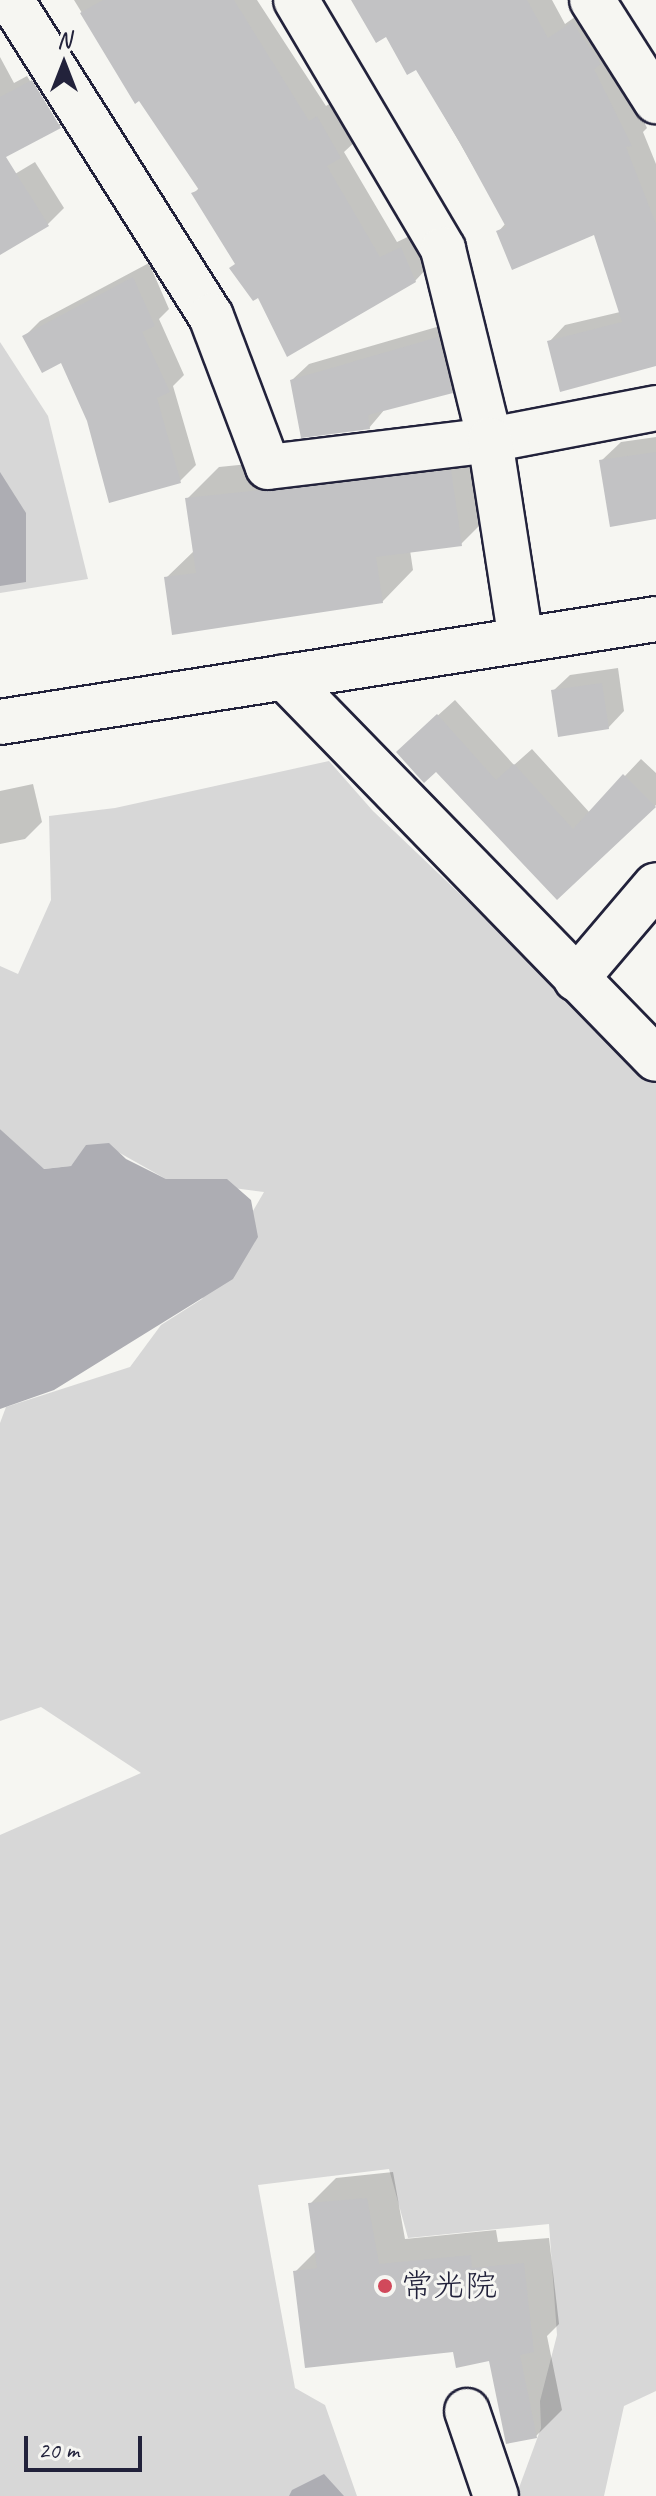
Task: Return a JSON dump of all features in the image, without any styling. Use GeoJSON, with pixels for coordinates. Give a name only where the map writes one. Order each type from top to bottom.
{"type":"FeatureCollection","features":[{"type":"Feature","properties":{"kind":"street"},"geometry":{"type":"LineString","coordinates":[[11,0],[211,316],[268,467],[490,440],[656,408]]}},
{"type":"Feature","properties":{"kind":"street"},"geometry":{"type":"LineString","coordinates":[[296,0],[443,249],[490,440],[521,640]]}},
{"type":"Feature","properties":{"kind":"street"},"geometry":{"type":"LineString","coordinates":[[592,0],[656,101]]}},
{"type":"Feature","properties":{"kind":"street"},"geometry":{"type":"LineString","coordinates":[[0,722],[656,619]]}},
{"type":"Feature","properties":{"kind":"street"},"geometry":{"type":"LineString","coordinates":[[284,677],[656,1059]]}},
{"type":"Feature","properties":{"kind":"street"},"geometry":{"type":"LineString","coordinates":[[576,979],[656,885]]}},
{"type":"Feature","properties":{"kind":"street"},"geometry":{"type":"LineString","coordinates":[[467,2411],[496,2496]]}},
{"type":"Feature","properties":{"kind":"shaded area"},"geometry":{"type":"Polygon","coordinates":[[[0,342],[48,416],[88,579],[0,593],[0,342]]]}},
{"type":"Feature","properties":{"kind":"shaded area"},"geometry":{"type":"Polygon","coordinates":[[[0,472],[26,513],[26,582],[0,586],[0,472]]]}},
{"type":"Feature","properties":{"kind":"shaded area"},"geometry":{"type":"Polygon","coordinates":[[[329,761],[373,811],[656,1081],[656,2391],[624,2406],[604,2496],[516,2496],[541,2428],[540,2401],[557,2335],[549,2224],[408,2238],[389,2169],[258,2185],[295,2388],[325,2405],[357,2496],[0,2496],[0,1835],[141,1773],[41,1707],[0,1721],[0,1423],[6,1407],[130,1367],[161,1325],[202,1299],[264,1192],[166,1179],[118,1152],[87,1145],[71,1166],[43,1169],[0,1129],[0,966],[18,974],[51,900],[49,816],[115,808],[329,761]]]}},
{"type":"Feature","properties":{"kind":"shaded area"},"geometry":{"type":"Polygon","coordinates":[[[0,1129],[44,1169],[71,1166],[86,1145],[109,1143],[126,1159],[166,1179],[227,1179],[251,1200],[258,1237],[233,1279],[54,1390],[0,1409],[0,1129]]]}},
{"type":"Feature","properties":{"kind":"shaded area"},"geometry":{"type":"Polygon","coordinates":[[[324,2474],[344,2496],[289,2496],[292,2490],[324,2474]]]}},
{"type":"Feature","properties":{"kind":"building"},"geometry":{"type":"Polygon","coordinates":[[[103,0],[234,0],[309,121],[317,116],[341,158],[327,166],[380,257],[401,247],[416,282],[287,357],[258,298],[253,301],[229,268],[235,264],[191,193],[199,190],[139,101],[135,104],[80,13],[103,0]]]}},
{"type":"Feature","properties":{"kind":"building"},"geometry":{"type":"Polygon","coordinates":[[[351,0],[527,0],[548,38],[572,22],[601,64],[594,69],[632,146],[626,147],[656,224],[656,366],[560,392],[547,341],[622,322],[594,235],[512,270],[496,231],[506,227],[460,143],[416,70],[407,75],[386,37],[376,43],[351,0]]]}},
{"type":"Feature","properties":{"kind":"building"},"geometry":{"type":"Polygon","coordinates":[[[32,80],[61,128],[6,157],[49,226],[0,255],[0,97],[32,80]]]}},
{"type":"Feature","properties":{"kind":"building"},"geometry":{"type":"Polygon","coordinates":[[[133,277],[155,326],[142,332],[170,392],[157,398],[181,483],[109,503],[87,421],[61,363],[42,373],[22,336],[133,277]]]}},
{"type":"Feature","properties":{"kind":"building"},"geometry":{"type":"Polygon","coordinates":[[[438,337],[453,393],[368,415],[370,429],[301,438],[290,380],[438,337]]]}},
{"type":"Feature","properties":{"kind":"building"},"geometry":{"type":"Polygon","coordinates":[[[656,452],[656,519],[610,527],[599,460],[656,452]]]}},
{"type":"Feature","properties":{"kind":"building"},"geometry":{"type":"Polygon","coordinates":[[[451,470],[462,546],[376,557],[383,603],[172,635],[164,577],[196,573],[185,498],[451,470]]]}},
{"type":"Feature","properties":{"kind":"building"},"geometry":{"type":"Polygon","coordinates":[[[602,683],[609,729],[558,737],[551,690],[602,683]]]}},
{"type":"Feature","properties":{"kind":"building"},"geometry":{"type":"Polygon","coordinates":[[[437,714],[496,780],[514,764],[573,829],[623,774],[656,807],[557,900],[436,772],[424,783],[396,752],[437,714]]]}},
{"type":"Feature","properties":{"kind":"building","name":"常光院"},"geometry":{"type":"Polygon","coordinates":[[[367,2198],[379,2264],[471,2255],[472,2268],[524,2263],[534,2352],[520,2355],[537,2438],[506,2444],[489,2361],[456,2368],[453,2352],[305,2368],[293,2271],[317,2268],[308,2203],[367,2198]]]}},
{"type":"Feature","properties":{"kind":"place","name":"常光院"},"geometry":{"type":"Point","coordinates":[385,2286]}}]}
